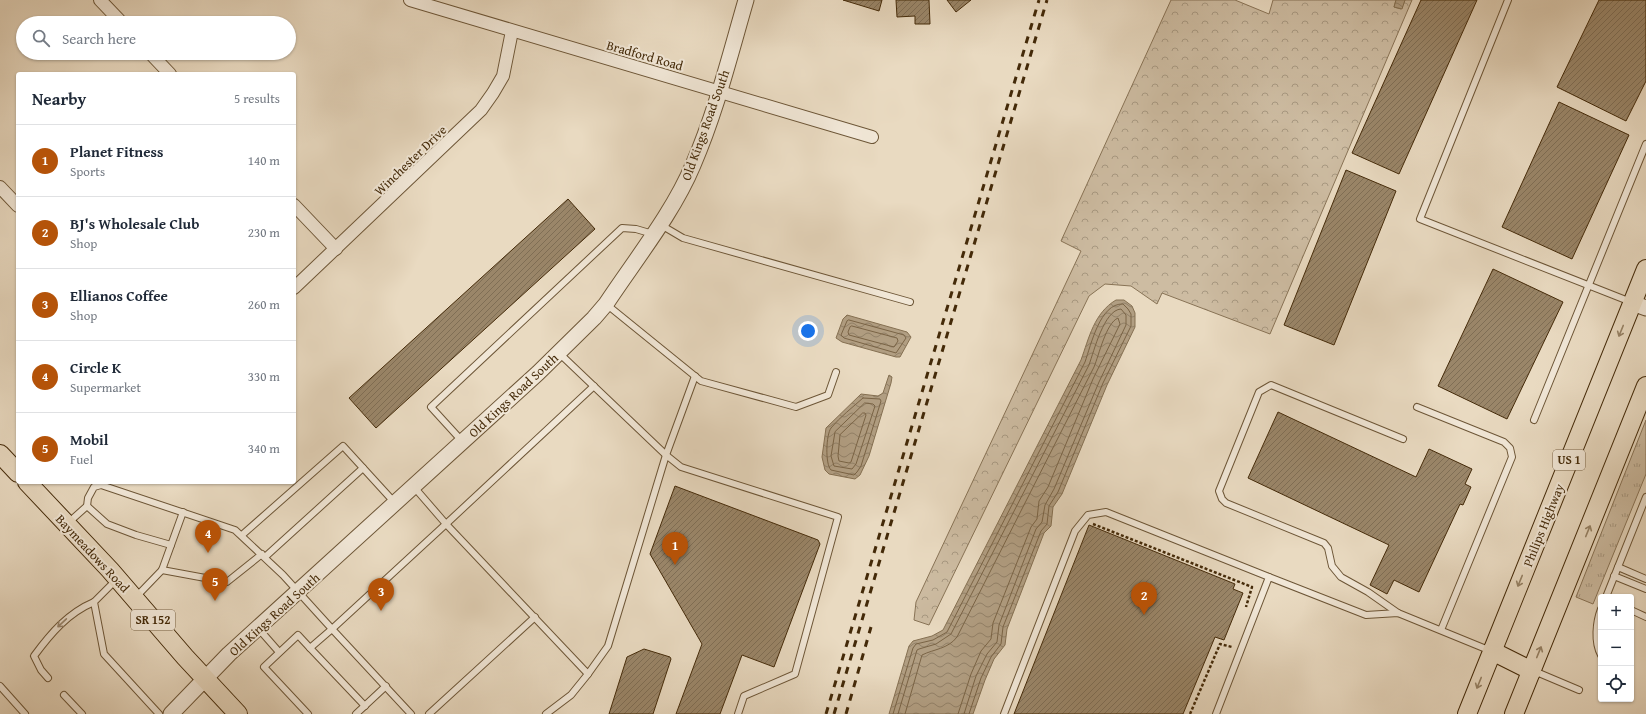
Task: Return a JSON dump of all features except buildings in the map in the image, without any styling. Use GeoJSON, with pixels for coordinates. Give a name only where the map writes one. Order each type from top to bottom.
{"type":"FeatureCollection","features":[{"type":"Feature","properties":{"kind":"main road","name":"Philips Highway"},"geometry":{"type":"LineString","coordinates":[[1467,714],[1492,651],[1639,306],[1646,269]]}},
{"type":"Feature","properties":{"kind":"main road"},"geometry":{"type":"LineString","coordinates":[[1514,714],[1646,386]]}},
{"type":"Feature","properties":{"kind":"main road"},"geometry":{"type":"LineString","coordinates":[[0,454],[16,471]]}},
{"type":"Feature","properties":{"kind":"main road","name":"Baymeadows Road"},"geometry":{"type":"LineString","coordinates":[[29,484],[117,579],[238,714]]}},
{"type":"Feature","properties":{"kind":"main road"},"geometry":{"type":"LineString","coordinates":[[1492,651],[1532,670]]}},
{"type":"Feature","properties":{"kind":"street"},"geometry":{"type":"LineString","coordinates":[[100,0],[115,16]]}},
{"type":"Feature","properties":{"kind":"street","name":"Bradford Road"},"geometry":{"type":"LineString","coordinates":[[410,0],[872,137]]}},
{"type":"Feature","properties":{"kind":"street","name":"Old Kings Road South"},"geometry":{"type":"LineString","coordinates":[[171,714],[206,680],[229,654],[396,504],[559,353],[606,304],[680,193],[693,165],[719,91],[746,0]]}},
{"type":"Feature","properties":{"kind":"street","name":"Winchester Drive"},"geometry":{"type":"LineString","coordinates":[[296,286],[481,110],[503,76],[512,31]]}},
{"type":"Feature","properties":{"kind":"street"},"geometry":{"type":"LineString","coordinates":[[157,60],[168,72]]}},
{"type":"Feature","properties":{"kind":"street"},"geometry":{"type":"LineString","coordinates":[[0,187],[16,204]]}},
{"type":"Feature","properties":{"kind":"street"},"geometry":{"type":"LineString","coordinates":[[296,207],[336,249]]}},
{"type":"Feature","properties":{"kind":"lane"},"geometry":{"type":"LineString","coordinates":[[1508,0],[1420,219],[1639,306]]}},
{"type":"Feature","properties":{"kind":"lane"},"geometry":{"type":"LineString","coordinates":[[1534,420],[1646,144]]}},
{"type":"Feature","properties":{"kind":"lane"},"geometry":{"type":"LineString","coordinates":[[463,442],[431,407],[622,228],[656,229],[910,302]]}},
{"type":"Feature","properties":{"kind":"lane"},"geometry":{"type":"LineString","coordinates":[[606,304],[701,381],[796,407],[828,394],[836,372]]}},
{"type":"Feature","properties":{"kind":"lane"},"geometry":{"type":"LineString","coordinates":[[559,353],[666,455],[681,467],[838,517],[795,674],[744,696],[738,714]]}},
{"type":"Feature","properties":{"kind":"lane"},"geometry":{"type":"LineString","coordinates":[[546,714],[571,695],[608,646],[666,455],[695,376]]}},
{"type":"Feature","properties":{"kind":"lane"},"geometry":{"type":"LineString","coordinates":[[1403,439],[1271,385],[1259,392],[1219,491],[1222,499],[1226,503],[1324,543],[1328,548],[1332,566],[1341,577],[1368,592],[1398,613],[1492,651]]}},
{"type":"Feature","properties":{"kind":"lane"},"geometry":{"type":"LineString","coordinates":[[310,648],[594,386]]}},
{"type":"Feature","properties":{"kind":"lane"},"geometry":{"type":"LineString","coordinates":[[1417,407],[1504,442],[1510,448],[1512,457],[1441,630]]}},
{"type":"Feature","properties":{"kind":"lane"},"geometry":{"type":"LineString","coordinates":[[242,535],[343,446],[396,504]]}},
{"type":"Feature","properties":{"kind":"lane"},"geometry":{"type":"LineString","coordinates":[[162,570],[227,582],[263,556],[363,468]]}},
{"type":"Feature","properties":{"kind":"lane"},"geometry":{"type":"LineString","coordinates":[[66,524],[87,506],[88,498],[94,487],[101,485],[235,530],[242,535],[298,591],[411,714]]}},
{"type":"Feature","properties":{"kind":"lane"},"geometry":{"type":"LineString","coordinates":[[414,487],[446,524],[588,674]]}},
{"type":"Feature","properties":{"kind":"lane"},"geometry":{"type":"LineString","coordinates":[[1607,594],[1646,497]]}},
{"type":"Feature","properties":{"kind":"lane"},"geometry":{"type":"LineString","coordinates":[[87,506],[107,524],[136,535],[171,545]]}},
{"type":"Feature","properties":{"kind":"lane"},"geometry":{"type":"LineString","coordinates":[[134,598],[162,570],[183,512]]}},
{"type":"Feature","properties":{"kind":"lane"},"geometry":{"type":"LineString","coordinates":[[1004,714],[1075,531],[1088,515],[1106,512],[1366,615],[1398,613]]}},
{"type":"Feature","properties":{"kind":"lane"},"geometry":{"type":"LineString","coordinates":[[1618,567],[1646,579]]}},
{"type":"Feature","properties":{"kind":"lane"},"geometry":{"type":"LineString","coordinates":[[1614,576],[1646,589]]}},
{"type":"Feature","properties":{"kind":"lane"},"geometry":{"type":"LineString","coordinates":[[1216,714],[1269,577]]}},
{"type":"Feature","properties":{"kind":"lane"},"geometry":{"type":"LineString","coordinates":[[48,678],[41,670],[34,656],[50,634],[73,613],[94,602],[117,579]]}},
{"type":"Feature","properties":{"kind":"lane"},"geometry":{"type":"LineString","coordinates":[[94,602],[104,654],[159,714]]}},
{"type":"Feature","properties":{"kind":"lane"},"geometry":{"type":"LineString","coordinates":[[1634,611],[1646,617]]}},
{"type":"Feature","properties":{"kind":"lane"},"geometry":{"type":"LineString","coordinates":[[429,714],[535,617]]}},
{"type":"Feature","properties":{"kind":"lane"},"geometry":{"type":"LineString","coordinates":[[1598,617],[1598,650]]}},
{"type":"Feature","properties":{"kind":"lane"},"geometry":{"type":"LineString","coordinates":[[258,628],[280,652]]}},
{"type":"Feature","properties":{"kind":"lane"},"geometry":{"type":"LineString","coordinates":[[308,714],[264,667],[298,635],[365,706]]}},
{"type":"Feature","properties":{"kind":"lane"},"geometry":{"type":"LineString","coordinates":[[1532,670],[1578,690]]}},
{"type":"Feature","properties":{"kind":"lane"},"geometry":{"type":"LineString","coordinates":[[0,686],[25,714]]}},
{"type":"Feature","properties":{"kind":"lane"},"geometry":{"type":"LineString","coordinates":[[356,714],[386,686]]}},
{"type":"Feature","properties":{"kind":"lane"},"geometry":{"type":"LineString","coordinates":[[64,695],[82,714]]}},
{"type":"Feature","properties":{"kind":"path"},"geometry":{"type":"LineString","coordinates":[[1083,520],[1252,587],[1246,608]]}},
{"type":"Feature","properties":{"kind":"path"},"geometry":{"type":"LineString","coordinates":[[1190,714],[1220,644],[1231,648],[1236,642]]}},
{"type":"Feature","properties":{"kind":"green space"},"geometry":{"type":"Polygon","coordinates":[[[1171,0],[1235,0],[1269,14],[1273,0],[1396,0],[1394,7],[1401,9],[1405,0],[1412,0],[1270,334],[1162,293],[1157,304],[1131,286],[1105,284],[1089,296],[929,625],[914,620],[916,602],[1081,251],[1061,241],[1171,0]]]}},
{"type":"Feature","properties":{"kind":"green space"},"geometry":{"type":"Polygon","coordinates":[[[1646,420],[1646,474],[1593,604],[1576,597],[1646,420]]]}},
{"type":"Feature","properties":{"kind":"water"},"geometry":{"type":"Polygon","coordinates":[[[1396,0],[1405,0],[1402,9],[1394,7],[1396,0]]]}},
{"type":"Feature","properties":{"kind":"water"},"geometry":{"type":"Polygon","coordinates":[[[1116,300],[1124,300],[1132,306],[1135,313],[1135,327],[1107,385],[1062,494],[1053,507],[1051,526],[1044,533],[1007,629],[1005,645],[994,659],[973,714],[889,714],[909,646],[913,641],[932,636],[943,630],[1081,360],[1097,319],[1109,305],[1116,300]]]}},
{"type":"Feature","properties":{"kind":"water"},"geometry":{"type":"Polygon","coordinates":[[[847,315],[907,332],[911,337],[900,357],[842,342],[836,338],[843,319],[847,315]]]}},
{"type":"Feature","properties":{"kind":"water"},"geometry":{"type":"Polygon","coordinates":[[[889,375],[892,377],[891,383],[869,456],[860,475],[855,479],[829,474],[825,470],[822,457],[826,428],[861,394],[878,396],[883,393],[889,375]]]}},
{"type":"Feature","properties":{"kind":"railway"},"geometry":{"type":"LineString","coordinates":[[826,714],[1039,0]]}},
{"type":"Feature","properties":{"kind":"railway"},"geometry":{"type":"LineString","coordinates":[[834,714],[1047,0]]}},
{"type":"Feature","properties":{"kind":"railway"},"geometry":{"type":"LineString","coordinates":[[846,714],[871,627]]}},
{"type":"Feature","properties":{"kind":"place","name":"Circle K"},"geometry":{"type":"Point","coordinates":[208,553]}},
{"type":"Feature","properties":{"kind":"place","name":"Planet Fitness"},"geometry":{"type":"Point","coordinates":[675,565]}},
{"type":"Feature","properties":{"kind":"place","name":"Mobil"},"geometry":{"type":"Point","coordinates":[215,601]}},
{"type":"Feature","properties":{"kind":"place","name":"Ellianos Coffee"},"geometry":{"type":"Point","coordinates":[381,611]}},
{"type":"Feature","properties":{"kind":"place","name":"BJ's Wholesale Club"},"geometry":{"type":"Point","coordinates":[1144,615]}}]}
